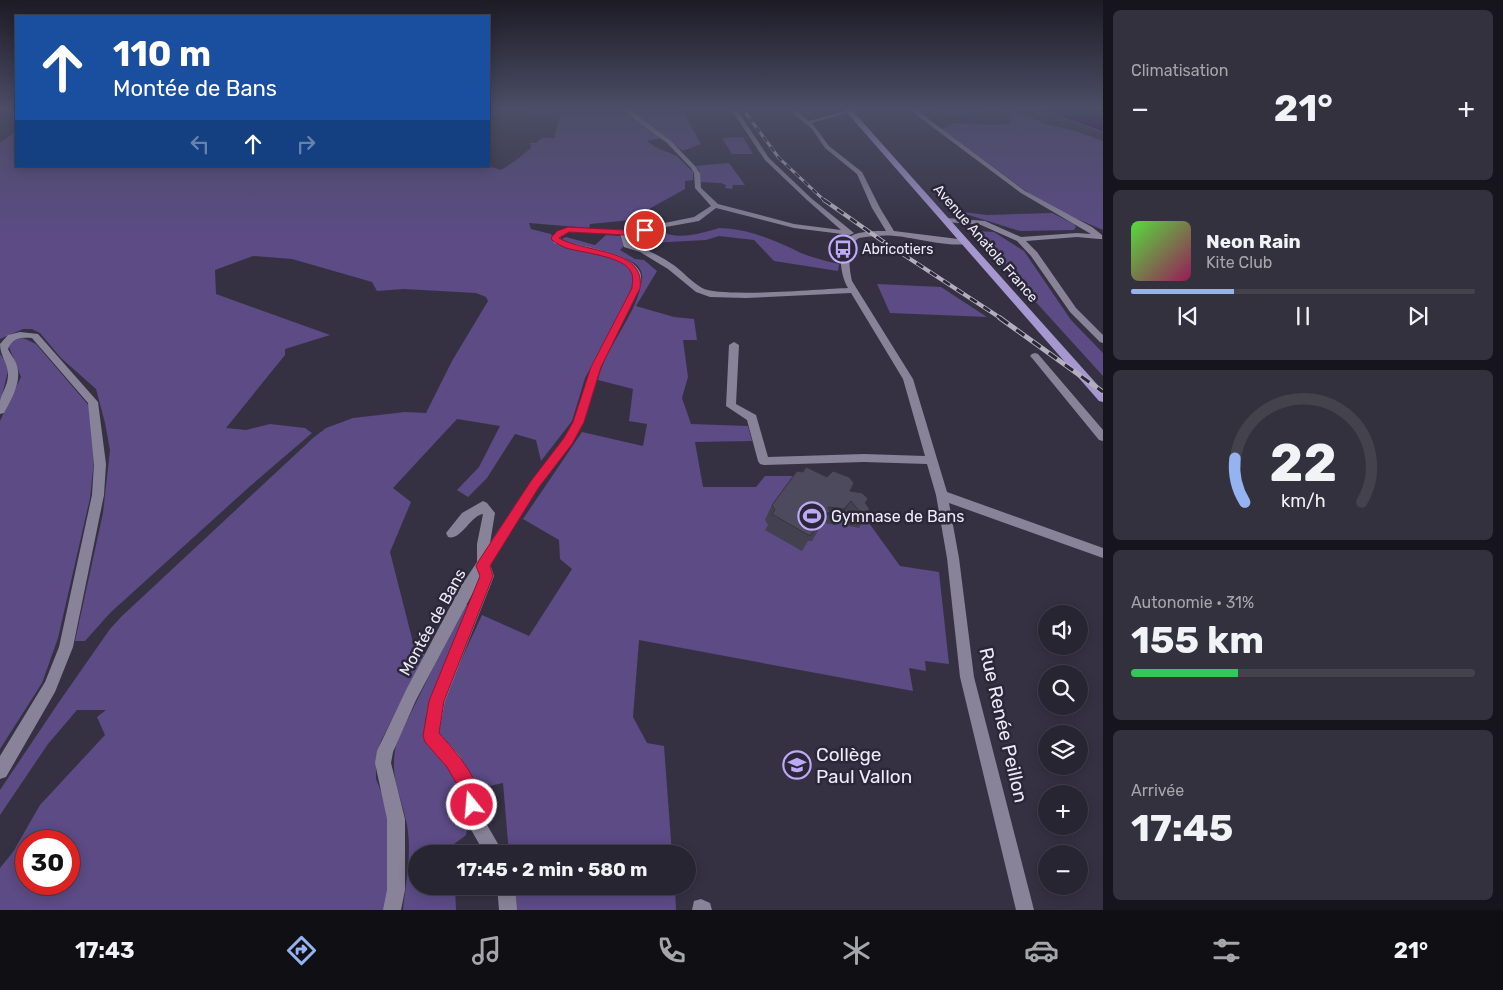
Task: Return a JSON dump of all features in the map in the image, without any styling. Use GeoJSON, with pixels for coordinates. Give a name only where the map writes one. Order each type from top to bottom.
{"type":"FeatureCollection","features":[{"type":"Feature","properties":{"kind":"main road","name":"Avenue Anatole France"},"geometry":{"type":"LineString","coordinates":[[884,150],[1103,398]]}},
{"type":"Feature","properties":{"kind":"street"},"geometry":{"type":"LineString","coordinates":[[677,150],[697,173],[698,188],[715,206],[794,226],[853,235],[891,232],[950,242],[964,240]]}},
{"type":"Feature","properties":{"kind":"street"},"geometry":{"type":"LineString","coordinates":[[761,150],[767,159],[809,199],[853,235]]}},
{"type":"Feature","properties":{"kind":"street"},"geometry":{"type":"LineString","coordinates":[[831,150],[860,173],[876,208],[891,232]]}},
{"type":"Feature","properties":{"kind":"street"},"geometry":{"type":"LineString","coordinates":[[967,150],[1023,192],[1100,237]]}},
{"type":"Feature","properties":{"kind":"street"},"geometry":{"type":"LineString","coordinates":[[715,206],[696,219],[624,233],[627,245],[642,250],[671,267],[703,292],[746,295],[854,290]]}},
{"type":"Feature","properties":{"kind":"street"},"geometry":{"type":"LineString","coordinates":[[949,223],[994,227],[1020,239],[1034,254],[1064,299],[1103,347]]}},
{"type":"Feature","properties":{"kind":"street","name":"Montée de Bans"},"geometry":{"type":"LineString","coordinates":[[392,910],[396,890],[396,820],[394,802],[383,763],[385,751],[466,590],[535,484],[568,441],[578,422],[596,367],[636,288],[637,279],[635,271],[628,263],[566,245],[555,238],[564,231],[624,233]]}},
{"type":"Feature","properties":{"kind":"street","name":"Rue Renée Peillon"},"geometry":{"type":"LineString","coordinates":[[853,235],[845,264],[848,281],[908,379],[942,495],[948,526],[967,677],[1025,910]]}},
{"type":"Feature","properties":{"kind":"street"},"geometry":{"type":"LineString","coordinates":[[1020,239],[1077,235],[1100,237]]}},
{"type":"Feature","properties":{"kind":"street"},"geometry":{"type":"LineString","coordinates":[[1091,331],[1103,340]]}},
{"type":"Feature","properties":{"kind":"street"},"geometry":{"type":"LineString","coordinates":[[0,410],[10,392],[14,375],[10,361],[3,348],[4,344],[8,340],[22,334],[35,336],[93,402],[100,464],[98,495],[66,647],[50,687],[0,772]]}},
{"type":"Feature","properties":{"kind":"street"},"geometry":{"type":"LineString","coordinates":[[734,345],[731,406],[752,418],[764,461],[864,458],[932,460]]}},
{"type":"Feature","properties":{"kind":"street"},"geometry":{"type":"LineString","coordinates":[[1035,356],[1103,437]]}},
{"type":"Feature","properties":{"kind":"street"},"geometry":{"type":"LineString","coordinates":[[942,495],[1103,553]]}},
{"type":"Feature","properties":{"kind":"street"},"geometry":{"type":"LineString","coordinates":[[452,533],[472,511],[480,507],[486,508],[489,512],[483,539],[483,566],[487,576],[437,701],[431,736],[453,761],[469,788],[475,821],[490,845]]}},
{"type":"Feature","properties":{"kind":"street"},"geometry":{"type":"LineString","coordinates":[[507,895],[508,910]]}},
{"type":"Feature","properties":{"kind":"shaded area"},"geometry":{"type":"Polygon","coordinates":[[[0,150],[15,150],[15,167],[490,167],[501,170],[528,150],[663,150],[677,156],[693,172],[693,180],[685,181],[685,189],[649,209],[654,213],[631,220],[590,224],[589,228],[529,223],[531,229],[551,234],[553,240],[567,247],[624,263],[633,273],[634,282],[619,317],[585,378],[572,421],[541,461],[536,440],[515,434],[487,478],[468,497],[457,490],[479,467],[500,426],[457,419],[393,488],[411,502],[390,552],[416,654],[425,654],[381,741],[376,758],[376,779],[388,809],[388,891],[384,910],[0,910],[0,868],[15,849],[15,895],[80,895],[80,830],[26,830],[40,805],[105,735],[97,717],[106,710],[77,710],[48,744],[0,815],[0,790],[110,629],[313,438],[326,428],[353,418],[405,412],[426,413],[452,361],[488,301],[486,297],[476,293],[404,289],[377,291],[372,282],[292,259],[253,256],[215,270],[216,294],[330,335],[285,349],[285,355],[226,428],[246,430],[270,424],[305,428],[312,433],[248,488],[110,613],[85,641],[75,641],[103,513],[110,450],[96,389],[61,358],[40,333],[32,329],[23,329],[0,339],[0,150]]]}},
{"type":"Feature","properties":{"kind":"shaded area"},"geometry":{"type":"Polygon","coordinates":[[[730,150],[751,150],[753,154],[732,154],[730,150]]]}},
{"type":"Feature","properties":{"kind":"shaded area"},"geometry":{"type":"Polygon","coordinates":[[[971,150],[1103,150],[1103,230],[1068,215],[1034,197],[971,150]]]}},
{"type":"Feature","properties":{"kind":"shaded area"},"geometry":{"type":"Polygon","coordinates":[[[729,163],[745,185],[733,185],[732,189],[725,188],[726,185],[721,183],[700,182],[700,171],[695,166],[729,163]]]}},
{"type":"Feature","properties":{"kind":"shaded area"},"geometry":{"type":"Polygon","coordinates":[[[956,211],[987,215],[1052,213],[1074,224],[1076,227],[1074,230],[1020,231],[956,211]]]}},
{"type":"Feature","properties":{"kind":"shaded area"},"geometry":{"type":"Polygon","coordinates":[[[719,228],[750,233],[772,240],[806,255],[839,264],[838,271],[774,261],[754,240],[719,236],[706,240],[632,244],[629,241],[633,234],[658,230],[680,236],[719,228]]]}},
{"type":"Feature","properties":{"kind":"shaded area"},"geometry":{"type":"Polygon","coordinates":[[[978,231],[994,232],[1024,251],[1071,320],[1103,353],[1103,376],[974,234],[978,231]]]}},
{"type":"Feature","properties":{"kind":"shaded area"},"geometry":{"type":"Polygon","coordinates":[[[606,235],[620,236],[624,246],[620,250],[635,259],[644,260],[657,271],[636,306],[674,317],[694,319],[697,340],[683,340],[688,377],[682,398],[691,424],[748,426],[752,441],[695,442],[703,487],[756,487],[765,476],[835,476],[900,566],[939,572],[949,664],[925,661],[926,671],[909,668],[913,691],[639,640],[633,717],[647,743],[664,746],[671,845],[508,845],[503,783],[476,789],[443,742],[438,727],[439,718],[456,672],[482,615],[529,636],[572,569],[560,559],[559,540],[523,519],[582,432],[643,446],[647,424],[629,421],[633,389],[598,380],[608,354],[635,305],[642,276],[636,264],[626,259],[575,247],[562,239],[566,237],[595,245],[606,235]]]}},
{"type":"Feature","properties":{"kind":"shaded area"},"geometry":{"type":"Polygon","coordinates":[[[877,284],[941,287],[987,317],[890,313],[877,284]]]}},
{"type":"Feature","properties":{"kind":"shaded area"},"geometry":{"type":"Polygon","coordinates":[[[23,338],[36,344],[90,407],[93,423],[94,461],[90,498],[58,638],[42,683],[0,749],[0,421],[21,377],[9,347],[11,341],[23,338]]]}},
{"type":"Feature","properties":{"kind":"shaded area"},"geometry":{"type":"Polygon","coordinates":[[[0,354],[9,366],[0,404],[0,354]]]}},
{"type":"Feature","properties":{"kind":"shaded area"},"geometry":{"type":"Polygon","coordinates":[[[464,605],[470,605],[425,720],[426,742],[443,761],[457,785],[466,810],[466,835],[454,845],[409,845],[407,825],[396,784],[394,765],[397,741],[464,605]]]}},
{"type":"Feature","properties":{"kind":"shaded area"},"geometry":{"type":"Polygon","coordinates":[[[408,868],[408,895],[455,895],[456,910],[403,910],[408,868]]]}},
{"type":"Feature","properties":{"kind":"shaded area"},"geometry":{"type":"Polygon","coordinates":[[[513,895],[675,895],[676,910],[515,910],[513,895]]]}},
{"type":"Feature","properties":{"kind":"building"},"geometry":{"type":"Polygon","coordinates":[[[806,467],[827,477],[833,471],[849,477],[854,483],[850,491],[862,493],[868,499],[865,503],[869,508],[869,513],[859,511],[851,501],[844,509],[828,507],[830,512],[826,513],[820,522],[821,526],[817,526],[810,536],[772,514],[775,510],[772,505],[797,471],[803,472],[806,467]]]}},
{"type":"Feature","properties":{"kind":"railway"},"geometry":{"type":"LineString","coordinates":[[773,150],[825,201]]}},
{"type":"Feature","properties":{"kind":"railway"},"geometry":{"type":"LineString","coordinates":[[824,200],[881,240],[1002,319]]}},
{"type":"Feature","properties":{"kind":"railway"},"geometry":{"type":"LineString","coordinates":[[1000,318],[1103,392]]}},
{"type":"Feature","properties":{"kind":"place","name":"Abricotiers"},"geometry":{"type":"Point","coordinates":[843,249]}},
{"type":"Feature","properties":{"kind":"place","name":"Gymnase de Bans"},"geometry":{"type":"Point","coordinates":[812,516]}},
{"type":"Feature","properties":{"kind":"place","name":"Collège Paul Vallon"},"geometry":{"type":"Point","coordinates":[797,765]}},
{"type":"Feature","properties":{"kind":"route"},"geometry":{"type":"LineString","coordinates":[[472,805],[469,788],[453,761],[431,736],[437,701],[487,576],[483,566],[535,484],[568,441],[578,422],[596,367],[636,288],[637,279],[635,271],[628,263],[566,245],[555,238],[560,232],[568,230],[624,233],[645,230]]}}]}
